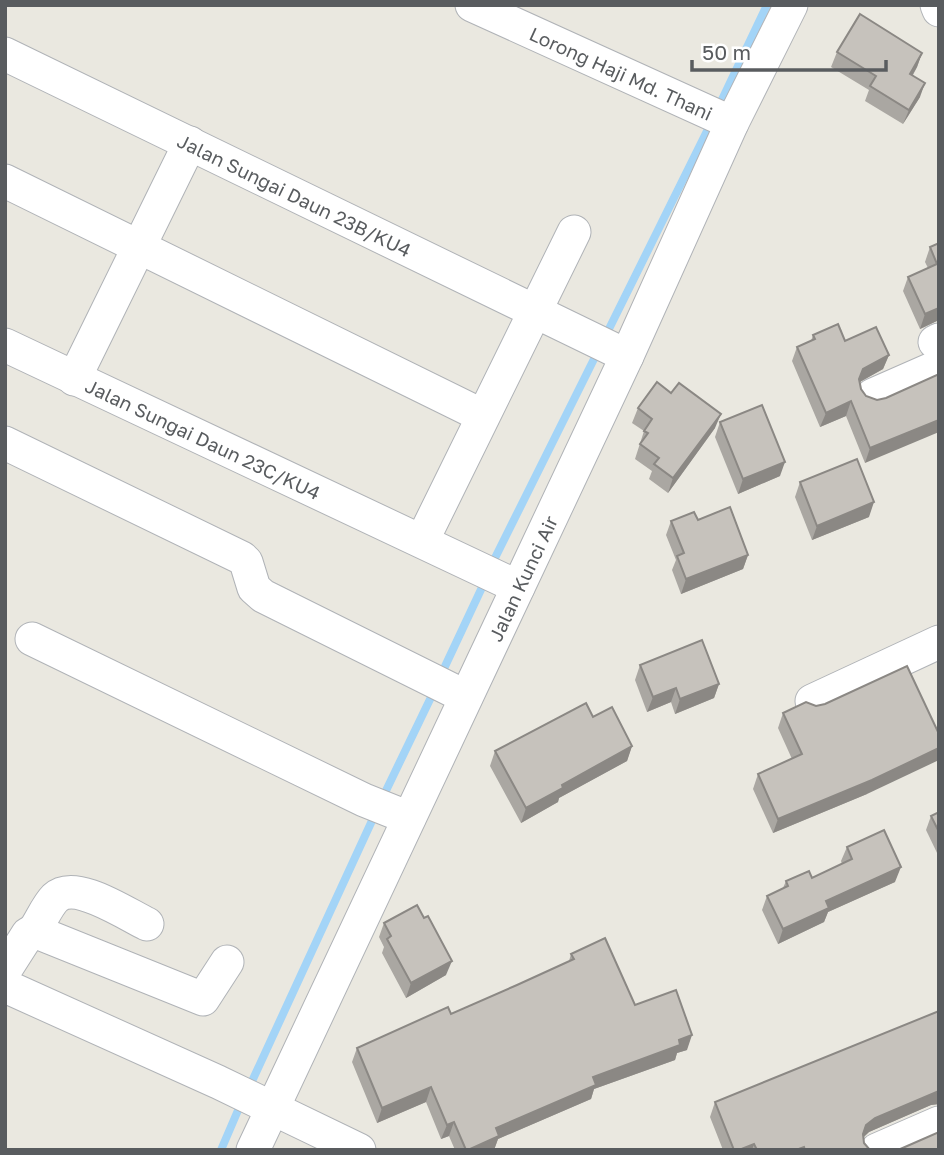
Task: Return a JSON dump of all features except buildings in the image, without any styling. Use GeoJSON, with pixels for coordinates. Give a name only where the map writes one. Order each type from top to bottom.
{"type":"FeatureCollection","features":[{"type":"Feature","properties":{"kind":"street","name":"Lorong Haji Md. Thani"},"geometry":{"type":"LineString","coordinates":[[472,5],[717,116]]}},
{"type":"Feature","properties":{"kind":"street","name":"Jalan Kunci Air"},"geometry":{"type":"LineString","coordinates":[[253,1150],[267,1106],[389,810],[607,346],[717,116],[791,5]]}},
{"type":"Feature","properties":{"kind":"street","name":"Jalan Sungai Daun 23B/KU4"},"geometry":{"type":"LineString","coordinates":[[5,54],[607,346]]}},
{"type":"Feature","properties":{"kind":"street"},"geometry":{"type":"LineString","coordinates":[[75,379],[190,143]]}},
{"type":"Feature","properties":{"kind":"street"},"geometry":{"type":"LineString","coordinates":[[5,181],[483,416]]}},
{"type":"Feature","properties":{"kind":"street"},"geometry":{"type":"LineString","coordinates":[[422,541],[574,232]]}},
{"type":"Feature","properties":{"kind":"street","name":"Jalan Sungai Daun 23C/KU4"},"geometry":{"type":"LineString","coordinates":[[5,345],[499,578]]}},
{"type":"Feature","properties":{"kind":"street"},"geometry":{"type":"LineString","coordinates":[[873,394],[938,349]]}},
{"type":"Feature","properties":{"kind":"street"},"geometry":{"type":"LineString","coordinates":[[5,443],[242,558],[246,562],[254,588],[263,597],[447,687]]}},
{"type":"Feature","properties":{"kind":"street"},"geometry":{"type":"LineString","coordinates":[[32,639],[389,810]]}},
{"type":"Feature","properties":{"kind":"street"},"geometry":{"type":"LineString","coordinates":[[812,701],[939,642]]}},
{"type":"Feature","properties":{"kind":"street"},"geometry":{"type":"LineString","coordinates":[[5,970],[56,897],[69,890],[83,893],[147,924]]}},
{"type":"Feature","properties":{"kind":"street"},"geometry":{"type":"LineString","coordinates":[[34,931],[203,999],[227,962]]}},
{"type":"Feature","properties":{"kind":"street"},"geometry":{"type":"LineString","coordinates":[[5,986],[218,1082],[359,1150]]}},
{"type":"Feature","properties":{"kind":"street"},"geometry":{"type":"LineString","coordinates":[[877,1150],[939,1123]]}},
{"type":"Feature","properties":{"kind":"waterway"},"geometry":{"type":"LineString","coordinates":[[718,108],[767,5]]}},
{"type":"Feature","properties":{"kind":"waterway"},"geometry":{"type":"LineString","coordinates":[[605,337],[711,123]]}},
{"type":"Feature","properties":{"kind":"waterway"},"geometry":{"type":"LineString","coordinates":[[491,566],[599,349]]}},
{"type":"Feature","properties":{"kind":"waterway"},"geometry":{"type":"LineString","coordinates":[[440,677],[485,581]]}},
{"type":"Feature","properties":{"kind":"waterway"},"geometry":{"type":"LineString","coordinates":[[381,801],[435,689]]}},
{"type":"Feature","properties":{"kind":"waterway"},"geometry":{"type":"LineString","coordinates":[[248,1090],[376,812]]}},
{"type":"Feature","properties":{"kind":"waterway"},"geometry":{"type":"LineString","coordinates":[[221,1150],[242,1101]]}}]}
